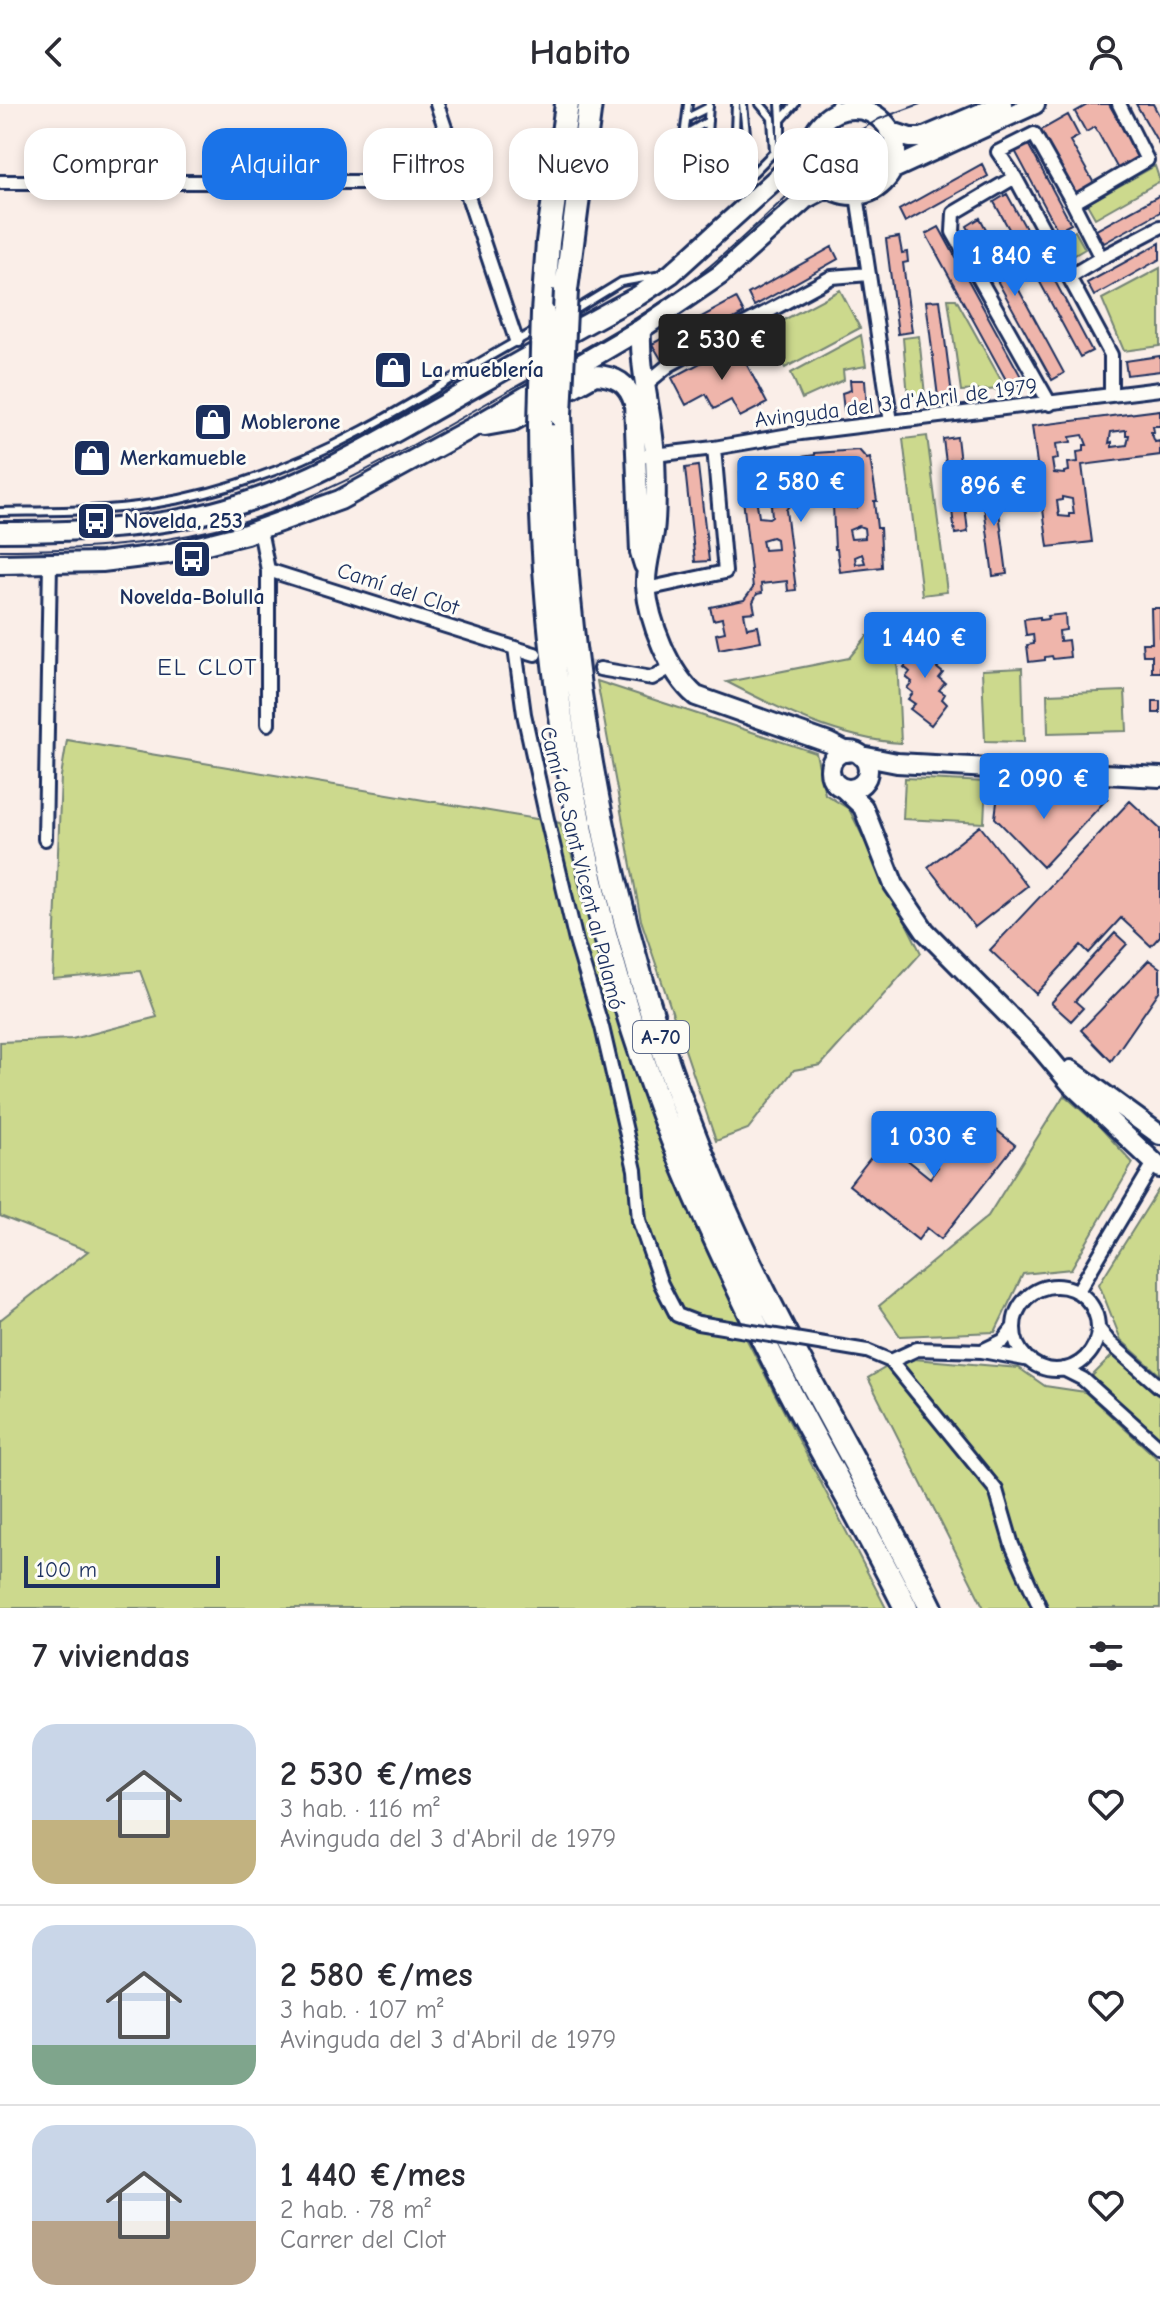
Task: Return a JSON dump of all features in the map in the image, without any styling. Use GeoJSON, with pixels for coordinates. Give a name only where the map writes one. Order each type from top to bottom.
{"type":"FeatureCollection","features":[{"type":"Feature","properties":{"kind":"highway","name":"A-70"},"geometry":{"type":"LineString","coordinates":[[567,104],[548,242],[543,313],[540,501],[547,611],[567,762],[596,899],[637,1039],[688,1173],[733,1276],[778,1369],[906,1608]]}},
{"type":"Feature","properties":{"kind":"highway","name":"A-70"},"geometry":{"type":"LineString","coordinates":[[590,104],[566,290],[560,414],[568,596],[583,719],[611,865],[646,993],[688,1118],[736,1234],[813,1389],[931,1608]]}},
{"type":"Feature","properties":{"kind":"main road"},"geometry":{"type":"LineString","coordinates":[[889,131],[910,138],[922,138],[1002,104]]}},
{"type":"Feature","properties":{"kind":"main road"},"geometry":{"type":"LineString","coordinates":[[888,174],[1035,104]]}},
{"type":"Feature","properties":{"kind":"main road"},"geometry":{"type":"LineString","coordinates":[[818,128],[834,109],[842,111],[860,107],[879,119],[889,131],[895,149],[891,170]]}},
{"type":"Feature","properties":{"kind":"main road"},"geometry":{"type":"LineString","coordinates":[[0,532],[67,532],[138,526],[238,505],[306,480],[638,296],[671,274],[774,181]]}},
{"type":"Feature","properties":{"kind":"main road"},"geometry":{"type":"LineString","coordinates":[[0,564],[102,562],[167,554],[260,530],[340,500],[470,429],[641,329],[720,275],[804,200]]}},
{"type":"Feature","properties":{"kind":"main road"},"geometry":{"type":"LineString","coordinates":[[641,329],[640,353],[646,384],[646,456]]}},
{"type":"Feature","properties":{"kind":"main road"},"geometry":{"type":"LineString","coordinates":[[470,429],[513,421],[595,375],[609,375],[620,380],[633,398],[656,505],[646,582],[653,618],[671,667],[683,685],[696,696],[854,754],[897,763],[1160,777]]}},
{"type":"Feature","properties":{"kind":"main road"},"geometry":{"type":"LineString","coordinates":[[811,737],[830,766],[832,780],[863,807]]}},
{"type":"Feature","properties":{"kind":"main road"},"geometry":{"type":"LineString","coordinates":[[830,766],[839,754],[854,754]]}},
{"type":"Feature","properties":{"kind":"main road"},"geometry":{"type":"LineString","coordinates":[[854,754],[867,770],[863,807],[894,885],[925,931],[1040,1047],[1071,1084],[1157,1166]]}},
{"type":"Feature","properties":{"kind":"main road"},"geometry":{"type":"LineString","coordinates":[[843,788],[854,788],[897,763]]}},
{"type":"Feature","properties":{"kind":"main road"},"geometry":{"type":"LineString","coordinates":[[1040,1047],[1160,1135]]}},
{"type":"Feature","properties":{"kind":"street"},"geometry":{"type":"LineString","coordinates":[[437,104],[445,128]]}},
{"type":"Feature","properties":{"kind":"street"},"geometry":{"type":"LineString","coordinates":[[1073,203],[1147,160],[1119,104]]}},
{"type":"Feature","properties":{"kind":"street"},"geometry":{"type":"LineString","coordinates":[[1101,258],[1034,134],[998,152],[1015,177],[1111,355],[1111,395]]}},
{"type":"Feature","properties":{"kind":"street"},"geometry":{"type":"LineString","coordinates":[[1015,177],[954,213],[953,232],[1050,404]]}},
{"type":"Feature","properties":{"kind":"street"},"geometry":{"type":"LineString","coordinates":[[0,182],[363,182]]}},
{"type":"Feature","properties":{"kind":"street"},"geometry":{"type":"LineString","coordinates":[[468,200],[516,340]]}},
{"type":"Feature","properties":{"kind":"street"},"geometry":{"type":"LineString","coordinates":[[858,200],[891,422]]}},
{"type":"Feature","properties":{"kind":"street"},"geometry":{"type":"LineString","coordinates":[[1069,277],[1160,227]]}},
{"type":"Feature","properties":{"kind":"street"},"geometry":{"type":"LineString","coordinates":[[646,384],[669,365],[832,277],[869,274]]}},
{"type":"Feature","properties":{"kind":"street","name":"Avinguda del 3 d'Abril de 1979"},"geometry":{"type":"LineString","coordinates":[[646,456],[801,433],[1160,389]]}},
{"type":"Feature","properties":{"kind":"street"},"geometry":{"type":"LineString","coordinates":[[646,582],[725,572],[714,448]]}},
{"type":"Feature","properties":{"kind":"street"},"geometry":{"type":"LineString","coordinates":[[260,530],[268,570],[268,724]]}},
{"type":"Feature","properties":{"kind":"street"},"geometry":{"type":"LineString","coordinates":[[45,839],[50,563]]}},
{"type":"Feature","properties":{"kind":"street","name":"Camí del Clot"},"geometry":{"type":"LineString","coordinates":[[268,570],[515,648]]}},
{"type":"Feature","properties":{"kind":"street"},"geometry":{"type":"LineString","coordinates":[[515,648],[535,654]]}},
{"type":"Feature","properties":{"kind":"street","name":"Camí de Sant Vicent al Palamó"},"geometry":{"type":"LineString","coordinates":[[515,648],[524,714],[547,819],[576,941],[602,1027],[635,1170],[639,1220],[661,1284],[677,1315],[698,1323],[867,1351],[891,1361],[996,1490],[1012,1545],[1040,1608]]}},
{"type":"Feature","properties":{"kind":"street"},"geometry":{"type":"LineString","coordinates":[[600,669],[652,678],[671,667]]}},
{"type":"Feature","properties":{"kind":"street"},"geometry":{"type":"LineString","coordinates":[[1078,1291],[1157,1166]]}},
{"type":"Feature","properties":{"kind":"street"},"geometry":{"type":"LineString","coordinates":[[982,1351],[1003,1341],[1014,1327],[1018,1310],[1029,1296],[1044,1287],[1061,1286],[1078,1291],[1089,1301],[1096,1313],[1098,1328],[1096,1339],[1084,1359],[1063,1369]]}},
{"type":"Feature","properties":{"kind":"street"},"geometry":{"type":"LineString","coordinates":[[1014,1327],[1018,1346],[1030,1360],[1040,1366],[1063,1369],[1083,1379],[1160,1448]]}},
{"type":"Feature","properties":{"kind":"street"},"geometry":{"type":"LineString","coordinates":[[1098,1328],[1109,1342],[1160,1387]]}},
{"type":"Feature","properties":{"kind":"street"},"geometry":{"type":"LineString","coordinates":[[891,1361],[917,1349],[982,1351],[1030,1360]]}},
{"type":"Feature","properties":{"kind":"lane"},"geometry":{"type":"LineString","coordinates":[[685,128],[688,104]]}},
{"type":"Feature","properties":{"kind":"lane"},"geometry":{"type":"LineString","coordinates":[[735,128],[736,104]]}},
{"type":"Feature","properties":{"kind":"lane"},"geometry":{"type":"LineString","coordinates":[[743,104],[745,128]]}},
{"type":"Feature","properties":{"kind":"lane"},"geometry":{"type":"LineString","coordinates":[[760,104],[772,118]]}},
{"type":"Feature","properties":{"kind":"lane"},"geometry":{"type":"LineString","coordinates":[[758,166],[774,152],[771,104]]}},
{"type":"Feature","properties":{"kind":"lane"},"geometry":{"type":"LineString","coordinates":[[781,120],[795,104]]}},
{"type":"Feature","properties":{"kind":"lane"},"geometry":{"type":"LineString","coordinates":[[781,105],[781,128]]}},
{"type":"Feature","properties":{"kind":"lane"},"geometry":{"type":"LineString","coordinates":[[687,118],[709,106]]}},
{"type":"Feature","properties":{"kind":"lane"},"geometry":{"type":"LineString","coordinates":[[708,128],[709,106]]}},
{"type":"Feature","properties":{"kind":"lane"},"geometry":{"type":"LineString","coordinates":[[697,128],[708,121]]}},
{"type":"Feature","properties":{"kind":"lane"},"geometry":{"type":"LineString","coordinates":[[0,512],[63,512],[141,506],[253,479],[309,457],[364,430],[516,340],[590,303],[621,282],[671,274]]}},
{"type":"Feature","properties":{"kind":"green space"},"geometry":{"type":"Polygon","coordinates":[[[1155,166],[1160,181],[1095,218],[1087,204],[1155,166]]]}},
{"type":"Feature","properties":{"kind":"green space"},"geometry":{"type":"Polygon","coordinates":[[[1075,231],[1085,249],[1073,256],[1063,237],[1075,231]]]}},
{"type":"Feature","properties":{"kind":"green space"},"geometry":{"type":"Polygon","coordinates":[[[1160,268],[1160,346],[1124,351],[1102,299],[1160,268]]]}},
{"type":"Feature","properties":{"kind":"green space"},"geometry":{"type":"Polygon","coordinates":[[[840,290],[860,328],[785,368],[765,330],[840,290]]]}},
{"type":"Feature","properties":{"kind":"green space"},"geometry":{"type":"Polygon","coordinates":[[[948,299],[956,299],[1006,389],[961,391],[948,299]]]}},
{"type":"Feature","properties":{"kind":"green space"},"geometry":{"type":"Polygon","coordinates":[[[861,335],[866,366],[843,370],[844,380],[802,399],[791,373],[861,335]]]}},
{"type":"Feature","properties":{"kind":"green space"},"geometry":{"type":"Polygon","coordinates":[[[919,336],[925,395],[908,397],[903,338],[919,336]]]}},
{"type":"Feature","properties":{"kind":"green space"},"geometry":{"type":"Polygon","coordinates":[[[927,436],[947,592],[922,595],[903,439],[927,436]]]}},
{"type":"Feature","properties":{"kind":"green space"},"geometry":{"type":"Polygon","coordinates":[[[867,636],[896,636],[901,743],[855,736],[833,729],[789,713],[727,682],[849,658],[867,636]]]}},
{"type":"Feature","properties":{"kind":"green space"},"geometry":{"type":"Polygon","coordinates":[[[1022,668],[1024,742],[985,741],[982,670],[1022,668]]]}},
{"type":"Feature","properties":{"kind":"green space"},"geometry":{"type":"Polygon","coordinates":[[[597,681],[816,753],[825,794],[849,809],[921,953],[821,1065],[794,1070],[748,1129],[716,1141],[641,920],[597,681]]]}},
{"type":"Feature","properties":{"kind":"green space"},"geometry":{"type":"Polygon","coordinates":[[[1125,691],[1127,731],[1048,733],[1047,694],[1125,691]]]}},
{"type":"Feature","properties":{"kind":"green space"},"geometry":{"type":"Polygon","coordinates":[[[67,740],[560,823],[747,1340],[886,1608],[0,1608],[0,1320],[88,1251],[0,1216],[0,1042],[72,1039],[157,1017],[140,971],[53,979],[61,776],[67,740]]]}},
{"type":"Feature","properties":{"kind":"green space"},"geometry":{"type":"Polygon","coordinates":[[[905,778],[986,782],[984,823],[903,819],[905,778]]]}},
{"type":"Feature","properties":{"kind":"green space"},"geometry":{"type":"Polygon","coordinates":[[[1064,1095],[1098,1125],[1133,1163],[1071,1269],[1023,1274],[995,1332],[900,1336],[879,1306],[988,1216],[1064,1095]]]}},
{"type":"Feature","properties":{"kind":"green space"},"geometry":{"type":"Polygon","coordinates":[[[1158,1190],[1160,1375],[1121,1340],[1099,1284],[1158,1190]]]}},
{"type":"Feature","properties":{"kind":"green space"},"geometry":{"type":"Polygon","coordinates":[[[1113,1355],[1160,1397],[1160,1438],[1091,1377],[1113,1355]]]}},
{"type":"Feature","properties":{"kind":"green space"},"geometry":{"type":"Polygon","coordinates":[[[902,1358],[1019,1368],[1045,1386],[1085,1392],[1160,1461],[1160,1608],[984,1608],[868,1378],[902,1358]]]}},
{"type":"Feature","properties":{"kind":"building"},"geometry":{"type":"Polygon","coordinates":[[[1089,104],[1109,104],[1140,159],[1119,171],[1095,127],[1086,132],[1075,112],[1089,104]]]}},
{"type":"Feature","properties":{"kind":"building"},"geometry":{"type":"Polygon","coordinates":[[[1136,104],[1153,104],[1160,117],[1160,146],[1136,104]]]}},
{"type":"Feature","properties":{"kind":"building"},"geometry":{"type":"Polygon","coordinates":[[[1068,115],[1079,136],[1070,141],[1095,185],[1073,197],[1038,132],[1068,115]]]}},
{"type":"Feature","properties":{"kind":"building"},"geometry":{"type":"Polygon","coordinates":[[[1026,140],[1071,224],[1058,231],[1013,147],[1026,140]]]}},
{"type":"Feature","properties":{"kind":"building"},"geometry":{"type":"Polygon","coordinates":[[[982,164],[988,176],[905,222],[899,210],[982,164]]]}},
{"type":"Feature","properties":{"kind":"building"},"geometry":{"type":"Polygon","coordinates":[[[1007,194],[1041,256],[1028,263],[994,202],[1007,194]]]}},
{"type":"Feature","properties":{"kind":"building"},"geometry":{"type":"Polygon","coordinates":[[[1160,195],[1160,212],[1104,243],[1096,230],[1160,195]]]}},
{"type":"Feature","properties":{"kind":"building"},"geometry":{"type":"Polygon","coordinates":[[[980,218],[1064,373],[1052,380],[967,226],[980,218]]]}},
{"type":"Feature","properties":{"kind":"building"},"geometry":{"type":"Polygon","coordinates":[[[939,227],[1024,382],[1011,389],[926,234],[939,227]]]}},
{"type":"Feature","properties":{"kind":"building"},"geometry":{"type":"Polygon","coordinates":[[[899,237],[902,253],[907,252],[908,262],[903,263],[912,332],[898,334],[886,239],[899,237]]]}},
{"type":"Feature","properties":{"kind":"building"},"geometry":{"type":"Polygon","coordinates":[[[1160,243],[1160,259],[1094,296],[1087,283],[1160,243]]]}},
{"type":"Feature","properties":{"kind":"building"},"geometry":{"type":"Polygon","coordinates":[[[832,247],[838,259],[754,306],[748,294],[832,247]]]}},
{"type":"Feature","properties":{"kind":"building"},"geometry":{"type":"Polygon","coordinates":[[[1047,266],[1092,351],[1080,357],[1035,273],[1047,266]]]}},
{"type":"Feature","properties":{"kind":"building"},"geometry":{"type":"Polygon","coordinates":[[[736,298],[744,313],[661,359],[652,344],[736,298]]]}},
{"type":"Feature","properties":{"kind":"building"},"geometry":{"type":"Polygon","coordinates":[[[940,300],[952,395],[938,397],[926,301],[940,300]]]}},
{"type":"Feature","properties":{"kind":"building"},"geometry":{"type":"Polygon","coordinates":[[[736,344],[767,403],[740,417],[731,400],[714,409],[706,394],[686,405],[672,378],[736,344]]]}},
{"type":"Feature","properties":{"kind":"building"},"geometry":{"type":"Polygon","coordinates":[[[1160,356],[1160,371],[1127,375],[1125,361],[1160,356]]]}},
{"type":"Feature","properties":{"kind":"building"},"geometry":{"type":"Polygon","coordinates":[[[850,380],[865,380],[867,409],[844,411],[842,393],[851,390],[850,380]]]}},
{"type":"Feature","properties":{"kind":"building"},"geometry":{"type":"Polygon","coordinates":[[[1160,410],[1160,426],[1153,426],[1154,432],[1151,432],[1155,442],[1160,441],[1160,455],[1082,465],[1092,542],[1048,547],[1032,426],[1160,410]],[[1126,430],[1111,432],[1109,443],[1112,442],[1112,447],[1127,445],[1129,435],[1126,435],[1126,430]],[[1083,435],[1070,437],[1071,442],[1056,444],[1058,459],[1052,460],[1054,473],[1069,471],[1068,463],[1078,462],[1077,452],[1084,451],[1084,445],[1087,445],[1083,435]],[[1062,497],[1057,501],[1059,516],[1074,514],[1072,499],[1062,497]]]}},
{"type":"Feature","properties":{"kind":"building"},"geometry":{"type":"Polygon","coordinates":[[[957,437],[968,532],[955,534],[943,439],[957,437]]]}},
{"type":"Feature","properties":{"kind":"building"},"geometry":{"type":"Polygon","coordinates":[[[859,450],[867,459],[870,458],[882,567],[840,572],[835,549],[833,505],[820,497],[793,500],[786,510],[796,590],[788,591],[787,581],[761,584],[762,593],[757,594],[753,602],[755,612],[744,613],[747,628],[758,626],[761,641],[719,649],[716,634],[725,632],[722,618],[713,620],[710,607],[744,600],[753,588],[740,472],[746,471],[747,461],[773,459],[772,456],[788,459],[815,453],[859,450]],[[835,467],[815,470],[814,480],[817,484],[827,483],[828,493],[835,497],[845,496],[846,507],[857,508],[860,505],[858,485],[854,485],[853,477],[845,478],[844,470],[836,471],[835,467]],[[792,472],[773,473],[773,478],[765,478],[766,487],[759,488],[761,496],[756,497],[759,517],[772,516],[771,505],[779,504],[785,497],[783,488],[794,487],[793,483],[796,482],[792,472]],[[859,526],[849,530],[851,539],[865,538],[864,528],[859,526]],[[776,539],[762,540],[764,550],[777,549],[776,539]],[[862,554],[855,557],[856,564],[865,563],[862,554]]]}},
{"type":"Feature","properties":{"kind":"building"},"geometry":{"type":"Polygon","coordinates":[[[698,466],[709,561],[695,562],[685,468],[698,466]]]}},
{"type":"Feature","properties":{"kind":"building"},"geometry":{"type":"Polygon","coordinates":[[[995,481],[1007,574],[993,576],[981,483],[995,481]]]}},
{"type":"Feature","properties":{"kind":"building"},"geometry":{"type":"Polygon","coordinates":[[[1151,608],[1160,608],[1160,672],[1152,672],[1152,655],[1143,655],[1142,643],[1152,643],[1151,608]]]}},
{"type":"Feature","properties":{"kind":"building"},"geometry":{"type":"Polygon","coordinates":[[[1065,614],[1066,630],[1059,631],[1060,641],[1068,640],[1070,657],[1053,659],[1052,656],[1029,662],[1027,645],[1034,644],[1033,634],[1026,635],[1024,619],[1040,617],[1040,620],[1065,614]]]}},
{"type":"Feature","properties":{"kind":"building"},"geometry":{"type":"Polygon","coordinates":[[[920,635],[941,651],[936,657],[942,662],[937,668],[943,673],[939,678],[945,683],[939,690],[945,694],[942,699],[947,704],[931,725],[910,709],[915,704],[908,699],[913,693],[907,688],[912,682],[906,677],[910,672],[904,667],[909,661],[903,656],[920,635]]]}},
{"type":"Feature","properties":{"kind":"building"},"geometry":{"type":"Polygon","coordinates":[[[1153,701],[1160,701],[1160,713],[1153,713],[1153,701]]]}},
{"type":"Feature","properties":{"kind":"building"},"geometry":{"type":"Polygon","coordinates":[[[998,794],[1107,799],[1043,867],[995,818],[998,794]]]}},
{"type":"Feature","properties":{"kind":"building"},"geometry":{"type":"Polygon","coordinates":[[[1130,801],[1160,829],[1160,936],[1151,946],[1121,918],[1089,953],[1081,945],[1036,994],[990,950],[1130,801]]]}},
{"type":"Feature","properties":{"kind":"building"},"geometry":{"type":"Polygon","coordinates":[[[980,826],[1027,886],[975,927],[928,867],[980,826]]]}},
{"type":"Feature","properties":{"kind":"building"},"geometry":{"type":"Polygon","coordinates":[[[1115,933],[1127,944],[1075,1001],[1083,1008],[1071,1021],[1051,1003],[1115,933]]]}},
{"type":"Feature","properties":{"kind":"building"},"geometry":{"type":"Polygon","coordinates":[[[1149,960],[1160,968],[1160,990],[1111,1061],[1081,1030],[1149,960]]]}},
{"type":"Feature","properties":{"kind":"building"},"geometry":{"type":"Polygon","coordinates":[[[979,1116],[1015,1145],[941,1239],[927,1228],[918,1240],[849,1185],[884,1141],[930,1178],[938,1167],[928,1160],[959,1121],[969,1129],[979,1116]]]}},
{"type":"Feature","properties":{"kind":"tunnel"},"geometry":{"type":"LineString","coordinates":[[535,654],[600,669]]}},
{"type":"Feature","properties":{"kind":"tram line"},"geometry":{"type":"LineString","coordinates":[[0,550],[108,546],[189,535],[255,518],[331,488],[613,332],[663,301],[710,266],[852,135],[879,119],[920,104]]}},
{"type":"Feature","properties":{"kind":"place","name":"La mueblería"},"geometry":{"type":"Point","coordinates":[393,370]}},
{"type":"Feature","properties":{"kind":"place","name":"Moblerone"},"geometry":{"type":"Point","coordinates":[213,422]}},
{"type":"Feature","properties":{"kind":"place","name":"Merkamueble"},"geometry":{"type":"Point","coordinates":[92,458]}},
{"type":"Feature","properties":{"kind":"place","name":"Novelda, 253"},"geometry":{"type":"Point","coordinates":[96,521]}},
{"type":"Feature","properties":{"kind":"place","name":"Novelda-Bolulla"},"geometry":{"type":"Point","coordinates":[192,559]}},
{"type":"Feature","properties":{"kind":"district","name":"EL CLOT"},"geometry":{"type":"Point","coordinates":[208,667]}}]}
